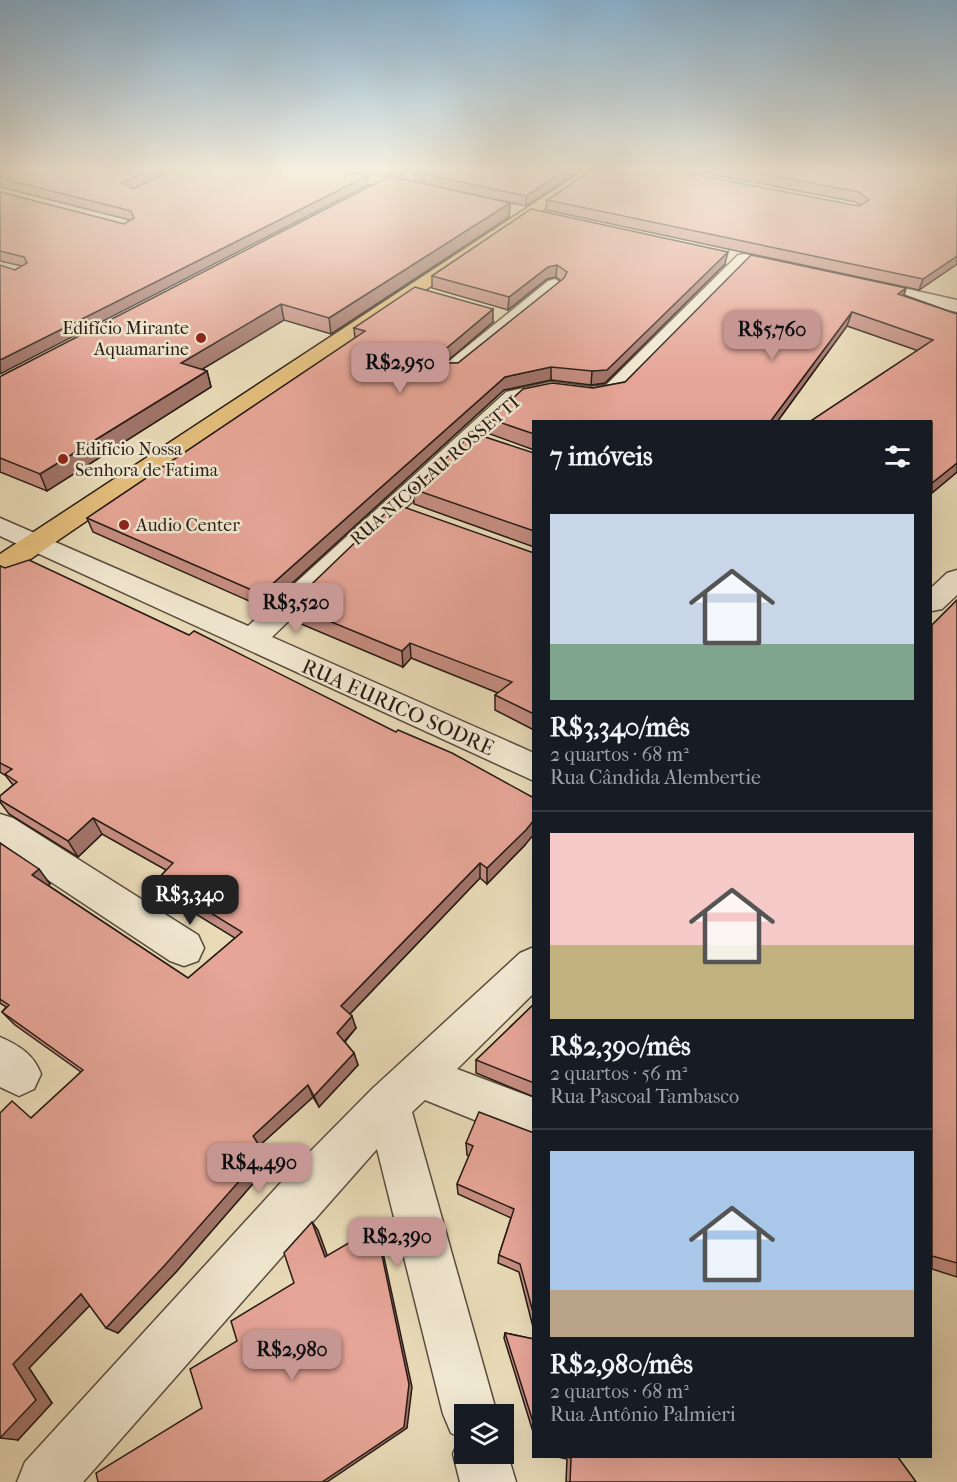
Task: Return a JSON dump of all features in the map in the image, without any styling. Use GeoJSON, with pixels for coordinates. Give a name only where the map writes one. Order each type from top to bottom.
{"type":"FeatureCollection","features":[{"type":"Feature","properties":{"kind":"main road"},"geometry":{"type":"LineString","coordinates":[[0,567],[414,291],[502,238]]}},
{"type":"Feature","properties":{"kind":"street","name":"RUA NICOLAU ROSSETTI"},"geometry":{"type":"LineString","coordinates":[[251,640],[403,511],[480,441],[514,397],[551,389],[591,394],[613,390],[732,257],[767,264]]}},
{"type":"Feature","properties":{"kind":"street"},"geometry":{"type":"LineString","coordinates":[[837,279],[957,306]]}},
{"type":"Feature","properties":{"kind":"street"},"geometry":{"type":"LineString","coordinates":[[450,370],[555,285]]}},
{"type":"Feature","properties":{"kind":"street"},"geometry":{"type":"LineString","coordinates":[[929,300],[948,286]]}},
{"type":"Feature","properties":{"kind":"street"},"geometry":{"type":"LineString","coordinates":[[414,291],[436,297]]}},
{"type":"Feature","properties":{"kind":"street"},"geometry":{"type":"LineString","coordinates":[[490,313],[511,319]]}},
{"type":"Feature","properties":{"kind":"street","name":"RUA EURICO SODRE"},"geometry":{"type":"LineString","coordinates":[[0,526],[532,767]]}},
{"type":"Feature","properties":{"kind":"street"},"geometry":{"type":"LineString","coordinates":[[932,602],[957,579]]}},
{"type":"Feature","properties":{"kind":"street"},"geometry":{"type":"LineString","coordinates":[[0,830],[184,948]]}},
{"type":"Feature","properties":{"kind":"street"},"geometry":{"type":"LineString","coordinates":[[45,1482],[314,1182],[404,1090],[532,968]]}},
{"type":"Feature","properties":{"kind":"street"},"geometry":{"type":"LineString","coordinates":[[404,1090],[532,1121]]}},
{"type":"Feature","properties":{"kind":"street"},"geometry":{"type":"LineString","coordinates":[[404,1090],[468,1404]]}},
{"type":"Feature","properties":{"kind":"street"},"geometry":{"type":"LineString","coordinates":[[484,1464],[488,1482]]}},
{"type":"Feature","properties":{"kind":"building"},"geometry":{"type":"Polygon","coordinates":[[[0,238],[243,238],[0,360],[0,265],[15,270],[27,263],[24,257],[0,251],[0,238]]]}},
{"type":"Feature","properties":{"kind":"building"},"geometry":{"type":"Polygon","coordinates":[[[269,238],[455,238],[329,318],[281,304],[181,363],[207,371],[40,474],[0,458],[0,377],[269,238]]]}},
{"type":"Feature","properties":{"kind":"building"},"geometry":{"type":"Polygon","coordinates":[[[488,238],[665,238],[728,252],[607,370],[592,371],[551,367],[505,377],[261,594],[87,518],[365,331],[354,328],[415,287],[493,309],[436,357],[443,363],[458,363],[564,278],[567,272],[557,265],[548,267],[509,297],[432,276],[488,238]]]}},
{"type":"Feature","properties":{"kind":"building"},"geometry":{"type":"Polygon","coordinates":[[[729,238],[957,238],[957,256],[923,279],[729,238]]]}},
{"type":"Feature","properties":{"kind":"building"},"geometry":{"type":"Polygon","coordinates":[[[751,255],[906,288],[898,294],[957,314],[957,463],[932,483],[932,420],[812,420],[933,340],[852,312],[771,420],[532,420],[532,433],[490,419],[523,389],[552,383],[593,388],[625,382],[751,255]]]}},
{"type":"Feature","properties":{"kind":"building"},"geometry":{"type":"Polygon","coordinates":[[[473,433],[532,452],[532,530],[413,489],[473,433]]]}},
{"type":"Feature","properties":{"kind":"building"},"geometry":{"type":"Polygon","coordinates":[[[395,504],[532,552],[532,713],[495,695],[512,682],[410,643],[402,651],[290,605],[395,504]]]}},
{"type":"Feature","properties":{"kind":"building"},"geometry":{"type":"Polygon","coordinates":[[[29,560],[189,635],[194,631],[396,732],[398,730],[452,753],[532,797],[532,822],[487,868],[480,863],[341,1006],[352,1016],[337,1033],[354,1053],[314,1096],[308,1085],[253,1136],[264,1153],[106,1328],[81,1294],[13,1364],[36,1400],[0,1438],[0,1113],[12,1101],[31,1118],[83,1070],[2,1012],[9,1005],[0,999],[0,843],[39,869],[32,875],[188,978],[242,932],[157,880],[173,863],[93,818],[68,841],[0,800],[0,796],[17,782],[5,774],[12,769],[0,763],[0,566],[5,568],[29,560]]]}},
{"type":"Feature","properties":{"kind":"building"},"geometry":{"type":"Polygon","coordinates":[[[957,600],[957,1263],[932,1256],[932,625],[957,600]]]}},
{"type":"Feature","properties":{"kind":"building"},"geometry":{"type":"Polygon","coordinates":[[[532,1006],[532,1082],[476,1060],[532,1006]]]}},
{"type":"Feature","properties":{"kind":"building"},"geometry":{"type":"Polygon","coordinates":[[[479,1112],[532,1132],[532,1309],[520,1264],[499,1255],[514,1209],[457,1184],[473,1146],[466,1143],[479,1112]]]}},
{"type":"Feature","properties":{"kind":"building"},"geometry":{"type":"Polygon","coordinates":[[[312,1222],[325,1257],[376,1227],[409,1384],[404,1427],[322,1482],[98,1482],[96,1473],[202,1408],[190,1369],[237,1341],[231,1321],[294,1283],[284,1253],[312,1222]]]}},
{"type":"Feature","properties":{"kind":"building"},"geometry":{"type":"Polygon","coordinates":[[[505,1333],[532,1339],[532,1419],[505,1333]]]}},
{"type":"Feature","properties":{"kind":"building"},"geometry":{"type":"Polygon","coordinates":[[[571,1458],[898,1458],[916,1482],[570,1482],[571,1458]]]}},
{"type":"Feature","properties":{"kind":"place","name":"Edifício Mirante Aquamarine"},"geometry":{"type":"Point","coordinates":[201,338]}},
{"type":"Feature","properties":{"kind":"place","name":"Edifício Nossa Senhora de Fatima"},"geometry":{"type":"Point","coordinates":[63,459]}},
{"type":"Feature","properties":{"kind":"place","name":"Audio Center"},"geometry":{"type":"Point","coordinates":[124,525]}}]}
